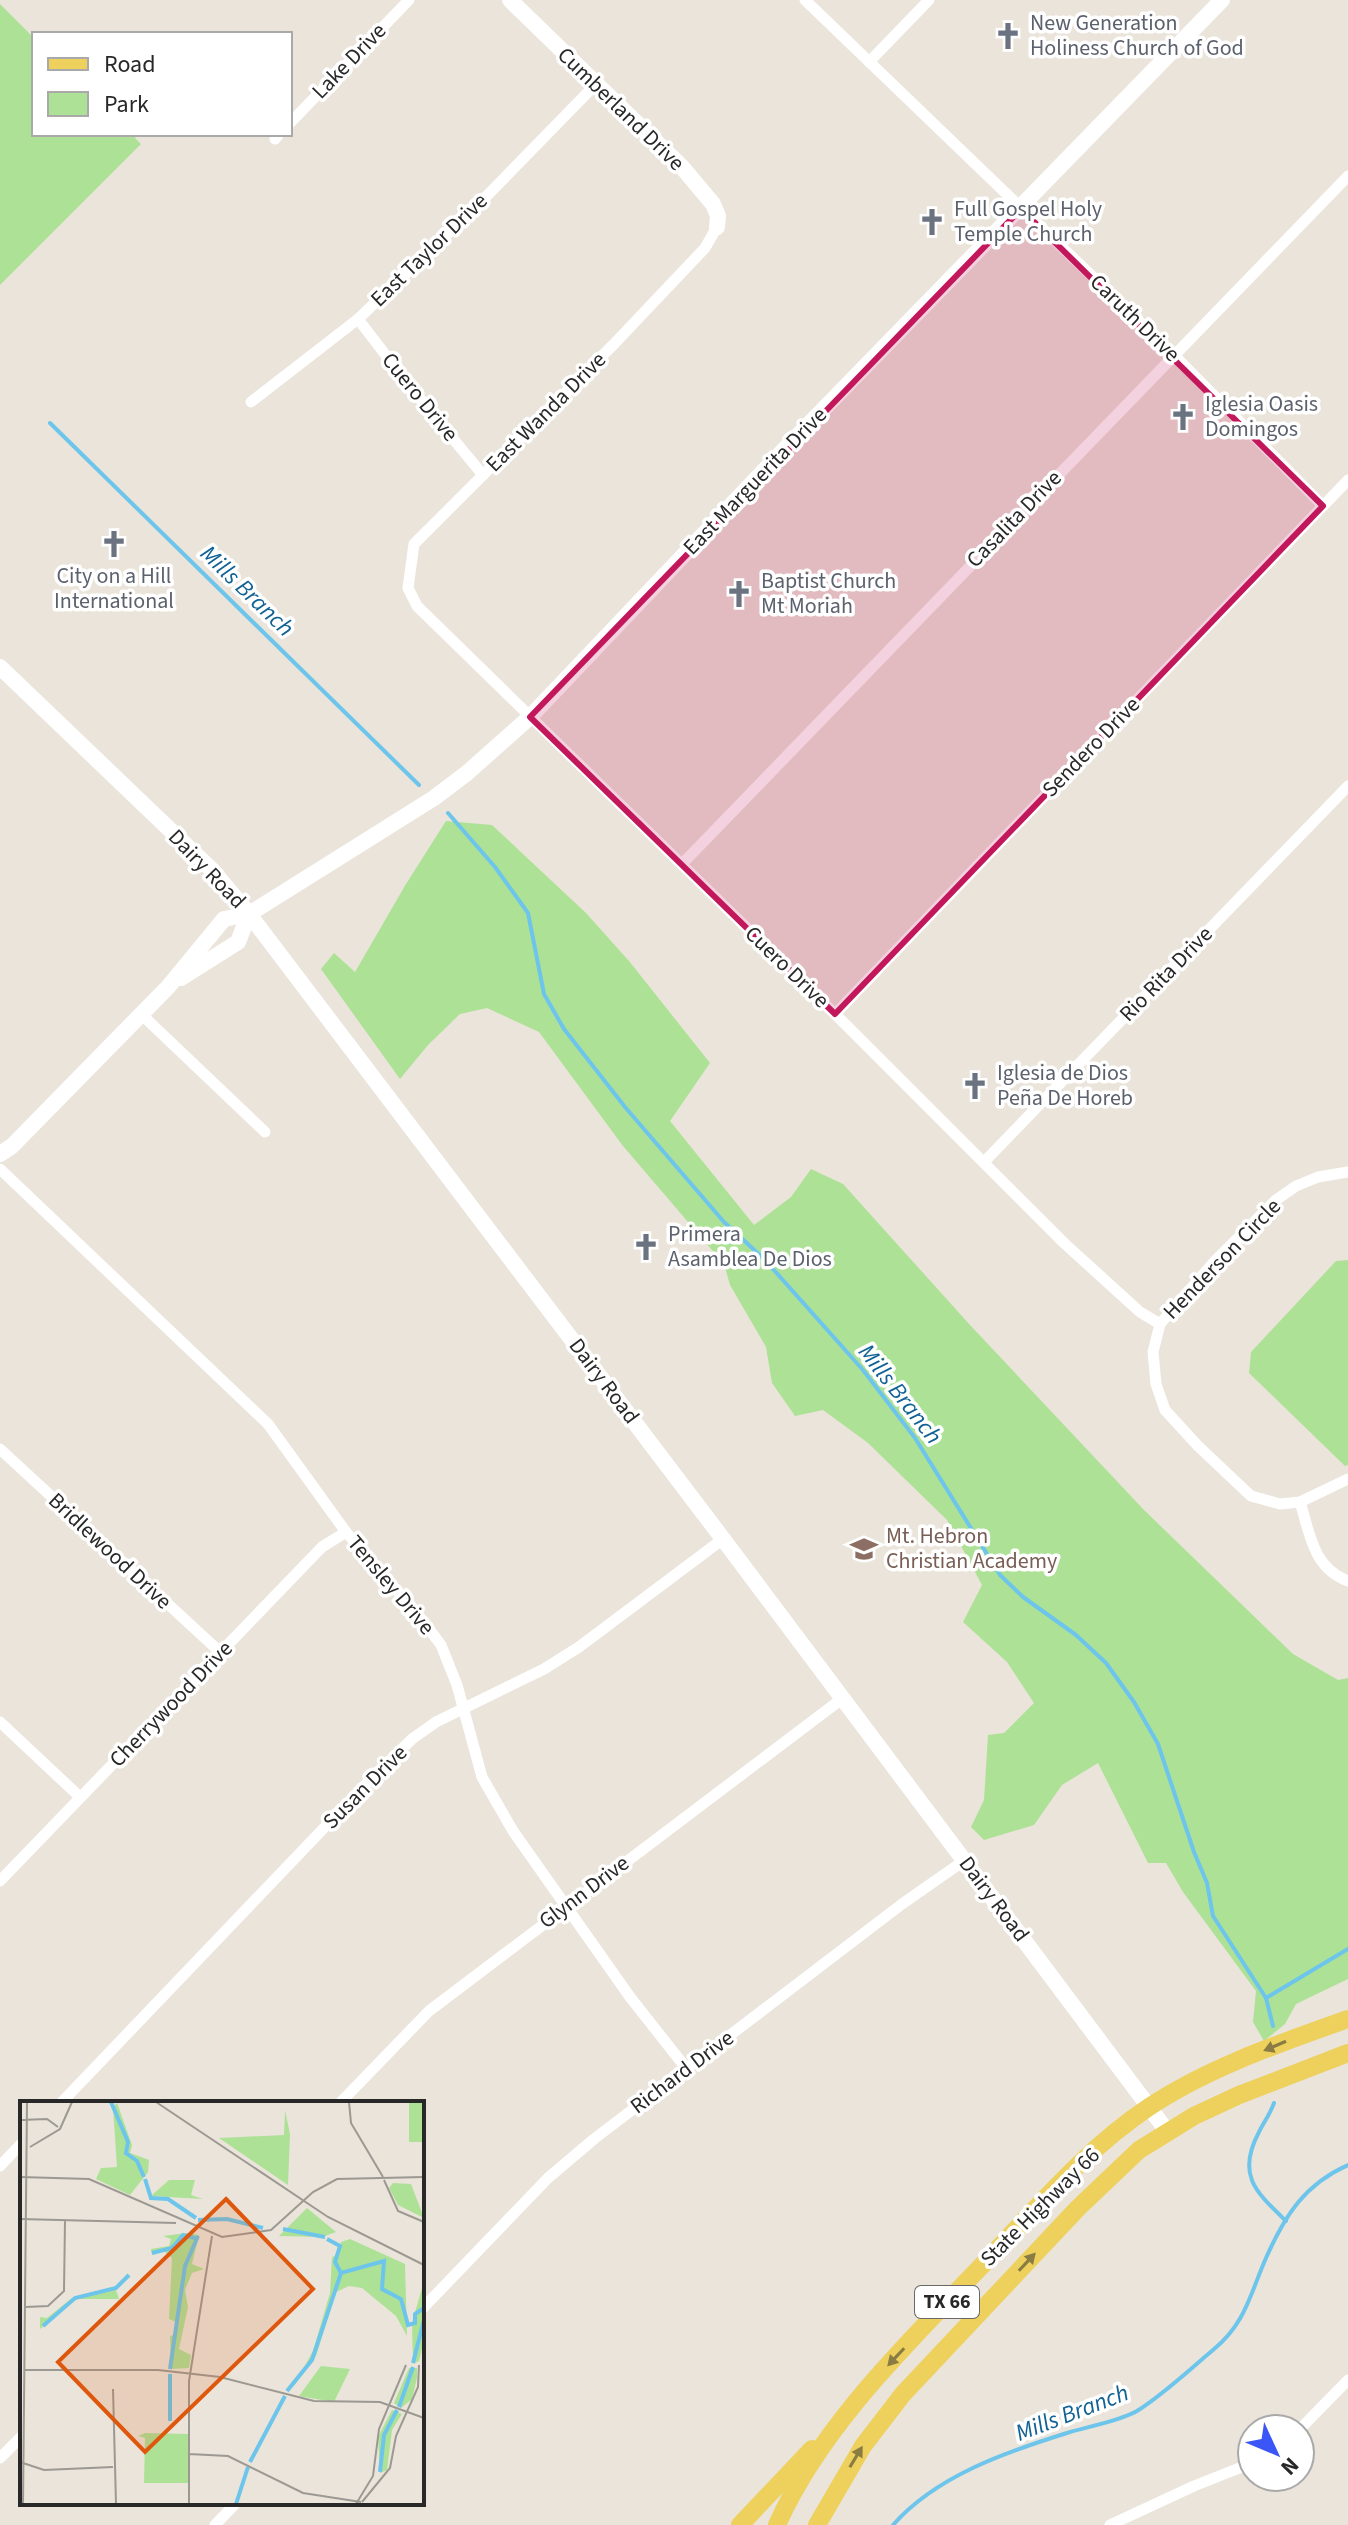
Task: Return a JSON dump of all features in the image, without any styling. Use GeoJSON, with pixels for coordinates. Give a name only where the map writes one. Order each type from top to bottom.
{"type":"FeatureCollection","features":[{"type":"Feature","properties":{"kind":"main road","name":"State Highway 66"},"geometry":{"type":"LineString","coordinates":[[777,2525],[809,2468],[866,2392],[1061,2182],[1122,2127],[1150,2106],[1226,2066],[1348,2019]]}},
{"type":"Feature","properties":{"kind":"main road","name":"State Highway 66"},"geometry":{"type":"LineString","coordinates":[[817,2525],[863,2446],[913,2383],[1109,2177],[1139,2150],[1167,2131],[1239,2095],[1348,2053]]}},
{"type":"Feature","properties":{"kind":"main road"},"geometry":{"type":"LineString","coordinates":[[740,2525],[866,2392]]}},
{"type":"Feature","properties":{"kind":"street","name":"Lake Drive"},"geometry":{"type":"LineString","coordinates":[[292,121],[409,0]]}},
{"type":"Feature","properties":{"kind":"street","name":"Cumberland Drive"},"geometry":{"type":"LineString","coordinates":[[510,0],[682,167],[713,204],[718,216],[717,227]]}},
{"type":"Feature","properties":{"kind":"street","name":"Caruth Drive"},"geometry":{"type":"LineString","coordinates":[[805,0],[1174,355],[1323,506]]}},
{"type":"Feature","properties":{"kind":"street"},"geometry":{"type":"LineString","coordinates":[[869,62],[929,0]]}},
{"type":"Feature","properties":{"kind":"street","name":"East Marguerita Drive"},"geometry":{"type":"LineString","coordinates":[[168,987],[224,919],[249,914],[434,798],[530,717],[776,458],[1222,0]]}},
{"type":"Feature","properties":{"kind":"street","name":"East Taylor Drive"},"geometry":{"type":"LineString","coordinates":[[251,402],[358,319],[474,209],[595,85]]}},
{"type":"Feature","properties":{"kind":"street","name":"Casalita Drive"},"geometry":{"type":"LineString","coordinates":[[682,864],[1348,176]]}},
{"type":"Feature","properties":{"kind":"street","name":"East Wanda Drive"},"geometry":{"type":"LineString","coordinates":[[417,606],[408,588],[414,544],[705,248],[717,227]]}},
{"type":"Feature","properties":{"kind":"street","name":"Cuero Drive"},"geometry":{"type":"LineString","coordinates":[[358,319],[483,475]]}},
{"type":"Feature","properties":{"kind":"street","name":"Sendero Drive"},"geometry":{"type":"LineString","coordinates":[[835,1014],[1348,480]]}},
{"type":"Feature","properties":{"kind":"street","name":"Cuero Drive"},"geometry":{"type":"LineString","coordinates":[[417,606],[835,1014],[1064,1243],[1140,1312],[1160,1324]]}},
{"type":"Feature","properties":{"kind":"street","name":"Dairy Road"},"geometry":{"type":"LineString","coordinates":[[0,667],[212,870],[249,914],[1167,2131]]}},
{"type":"Feature","properties":{"kind":"street","name":"Rio Rita Drive"},"geometry":{"type":"LineString","coordinates":[[984,1162],[1348,786]]}},
{"type":"Feature","properties":{"kind":"street"},"geometry":{"type":"LineString","coordinates":[[0,1154],[12,1146],[168,987],[238,942],[249,914]]}},
{"type":"Feature","properties":{"kind":"street"},"geometry":{"type":"LineString","coordinates":[[140,1013],[265,1132]]}},
{"type":"Feature","properties":{"kind":"street","name":"Tensley Drive"},"geometry":{"type":"LineString","coordinates":[[0,1169],[268,1424],[346,1532],[441,1645],[482,1777],[513,1831],[630,1997],[686,2068]]}},
{"type":"Feature","properties":{"kind":"street","name":"Henderson Circle"},"geometry":{"type":"LineString","coordinates":[[1300,1502],[1280,1504],[1251,1496],[1198,1446],[1165,1410],[1156,1384],[1153,1352],[1160,1324],[1214,1262],[1276,1200],[1296,1186],[1318,1177],[1348,1172]]}},
{"type":"Feature","properties":{"kind":"street","name":"Bridlewood Drive"},"geometry":{"type":"LineString","coordinates":[[0,1449],[220,1652]]}},
{"type":"Feature","properties":{"kind":"street"},"geometry":{"type":"LineString","coordinates":[[1348,1479],[1300,1502],[1318,1559],[1337,1577],[1348,1581]]}},
{"type":"Feature","properties":{"kind":"street","name":"Cherrywood Drive"},"geometry":{"type":"LineString","coordinates":[[0,1881],[322,1547],[346,1532]]}},
{"type":"Feature","properties":{"kind":"street","name":"Susan Drive"},"geometry":{"type":"LineString","coordinates":[[63,2101],[412,1739],[436,1722],[544,1669],[579,1647],[723,1539]]}},
{"type":"Feature","properties":{"kind":"street","name":"Glynn Drive"},"geometry":{"type":"LineString","coordinates":[[342,2101],[429,2011],[843,1698]]}},
{"type":"Feature","properties":{"kind":"street"},"geometry":{"type":"LineString","coordinates":[[0,1722],[80,1797]]}},
{"type":"Feature","properties":{"kind":"street","name":"Richard Drive"},"geometry":{"type":"LineString","coordinates":[[424,2307],[548,2178],[686,2068],[965,1860]]}},
{"type":"Feature","properties":{"kind":"street"},"geometry":{"type":"LineString","coordinates":[[0,2166],[20,2145]]}},
{"type":"Feature","properties":{"kind":"street"},"geometry":{"type":"LineString","coordinates":[[1316,2413],[1348,2380]]}},
{"type":"Feature","properties":{"kind":"street"},"geometry":{"type":"LineString","coordinates":[[0,2458],[20,2438]]}},
{"type":"Feature","properties":{"kind":"street"},"geometry":{"type":"LineString","coordinates":[[1110,2525],[1236,2469]]}},
{"type":"Feature","properties":{"kind":"street"},"geometry":{"type":"LineString","coordinates":[[215,2525],[234,2505]]}},
{"type":"Feature","properties":{"kind":"highlighted area"},"geometry":{"type":"Polygon","coordinates":[[[1021,209],[1323,506],[835,1014],[530,717],[1021,209]]]}},
{"type":"Feature","properties":{"kind":"green space"},"geometry":{"type":"Polygon","coordinates":[[[0,4],[32,36],[32,136],[137,136],[135,138],[141,144],[0,285],[0,4]]]}},
{"type":"Feature","properties":{"kind":"green space"},"geometry":{"type":"Polygon","coordinates":[[[446,821],[492,825],[586,913],[629,961],[710,1063],[670,1121],[754,1225],[791,1197],[811,1169],[843,1184],[1144,1510],[1293,1654],[1338,1680],[1348,1678],[1348,1979],[1296,2004],[1285,2024],[1264,2041],[1253,2022],[1256,1991],[1183,1892],[1166,1863],[1148,1863],[1098,1763],[1062,1785],[1034,1825],[984,1840],[971,1827],[984,1800],[988,1735],[1004,1733],[1034,1703],[1007,1662],[963,1622],[982,1585],[947,1520],[868,1443],[823,1410],[795,1416],[772,1383],[766,1347],[730,1285],[724,1264],[623,1146],[539,1032],[487,1008],[460,1014],[428,1045],[400,1079],[321,969],[334,953],[355,972],[446,821]]]}},
{"type":"Feature","properties":{"kind":"green space"},"geometry":{"type":"Polygon","coordinates":[[[1348,1260],[1348,1465],[1345,1466],[1249,1373],[1251,1352],[1336,1261],[1348,1260]]]}},
{"type":"Feature","properties":{"kind":"waterway","name":"Mills Branch"},"geometry":{"type":"LineString","coordinates":[[50,423],[419,785]]}},
{"type":"Feature","properties":{"kind":"waterway","name":"Mills Branch"},"geometry":{"type":"LineString","coordinates":[[448,813],[495,867],[528,913],[544,994],[564,1029],[625,1107],[724,1222],[765,1260],[863,1370],[915,1438],[1000,1575],[1106,1663],[1134,1702],[1158,1744],[1207,1883],[1213,1916],[1266,1998],[1273,2026]]}},
{"type":"Feature","properties":{"kind":"waterway"},"geometry":{"type":"LineString","coordinates":[[1266,1998],[1348,1949]]}},
{"type":"Feature","properties":{"kind":"waterway","name":"Mills Branch"},"geometry":{"type":"LineString","coordinates":[[1274,2103],[1252,2147],[1250,2171],[1258,2191],[1286,2221]]}},
{"type":"Feature","properties":{"kind":"waterway","name":"Mills Branch"},"geometry":{"type":"LineString","coordinates":[[893,2525],[930,2493],[973,2468],[1044,2440],[1129,2415],[1167,2390],[1224,2340],[1240,2319],[1273,2242],[1298,2202],[1320,2182],[1348,2165]]}},
{"type":"Feature","properties":{"kind":"place","name":"New Generation Holiness Church of God"},"geometry":{"type":"Point","coordinates":[1008,36]}},
{"type":"Feature","properties":{"kind":"place","name":"Full Gospel Holy Temple Church"},"geometry":{"type":"Point","coordinates":[932,222]}},
{"type":"Feature","properties":{"kind":"place","name":"Iglesia Oasis Domingos"},"geometry":{"type":"Point","coordinates":[1183,417]}},
{"type":"Feature","properties":{"kind":"place","name":"City on a Hill International"},"geometry":{"type":"Point","coordinates":[114,544]}},
{"type":"Feature","properties":{"kind":"place","name":"Baptist Church Mt Moriah"},"geometry":{"type":"Point","coordinates":[739,594]}},
{"type":"Feature","properties":{"kind":"place","name":"Iglesia de Dios Peña De Horeb"},"geometry":{"type":"Point","coordinates":[975,1086]}},
{"type":"Feature","properties":{"kind":"place","name":"Primera Asamblea De Dios"},"geometry":{"type":"Point","coordinates":[646,1247]}},
{"type":"Feature","properties":{"kind":"place","name":"Mt. Hebron Christian Academy"},"geometry":{"type":"Point","coordinates":[864,1549]}}]}
